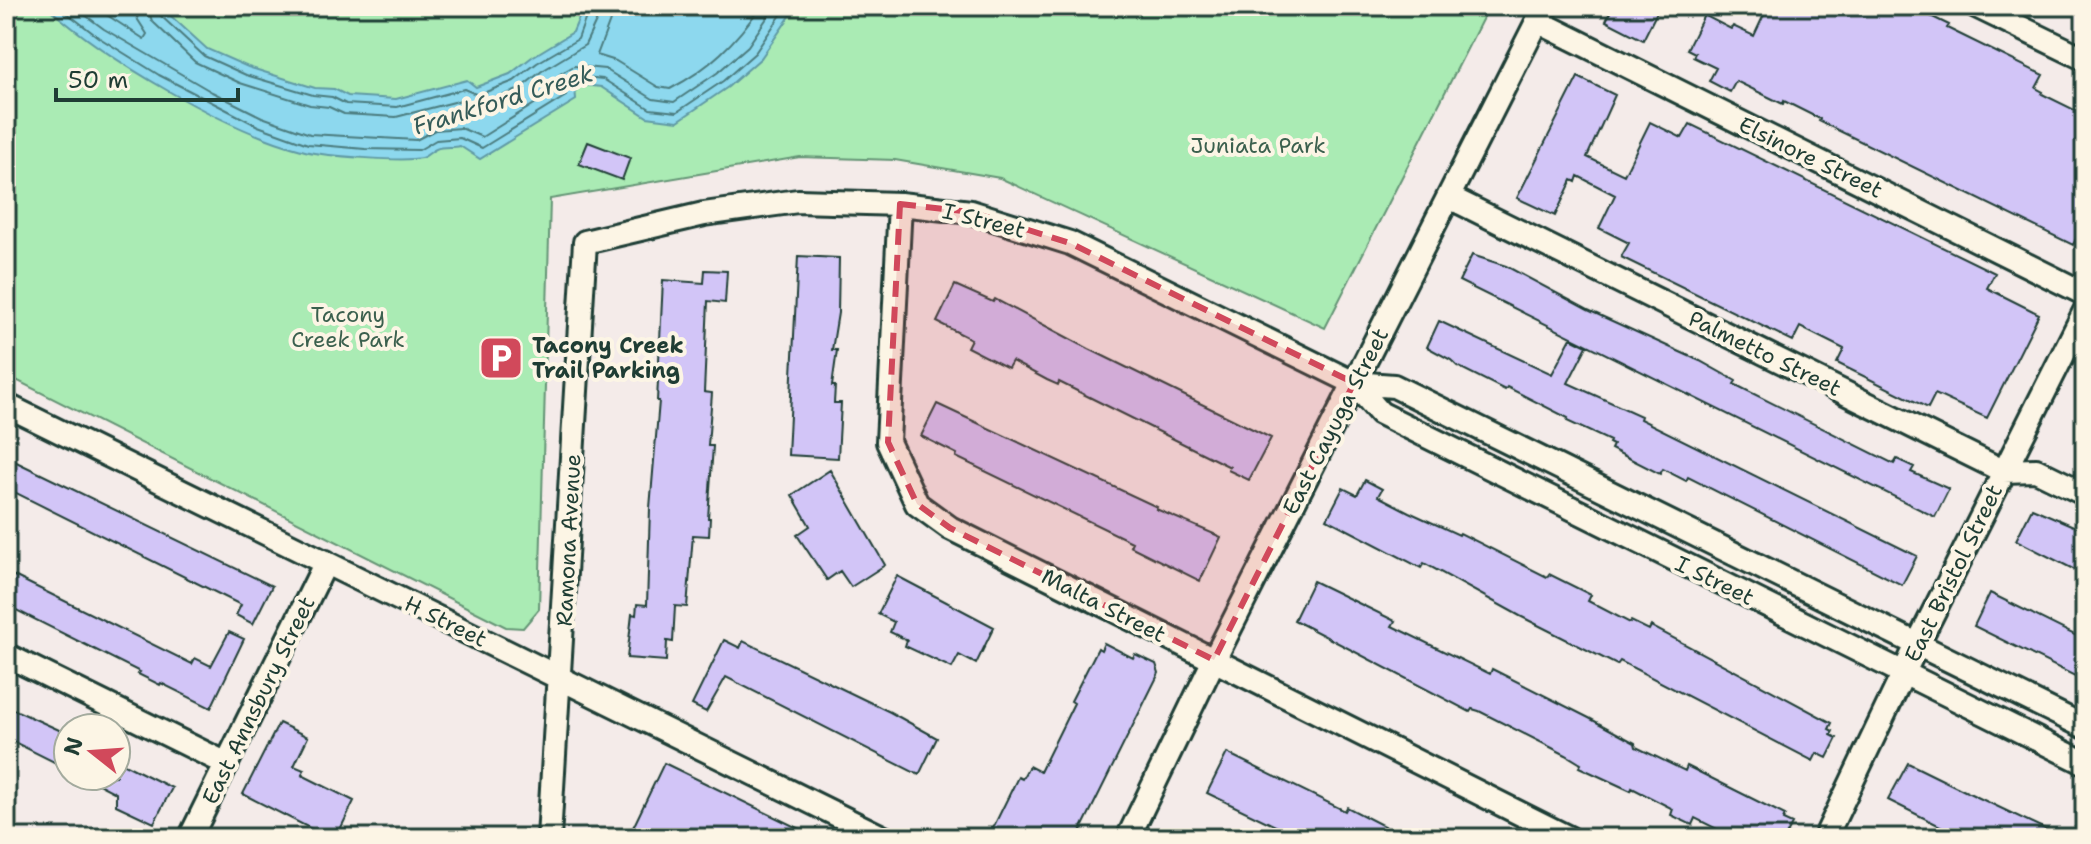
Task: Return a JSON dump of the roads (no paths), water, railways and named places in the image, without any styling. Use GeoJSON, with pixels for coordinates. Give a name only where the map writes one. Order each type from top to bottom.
{"type":"FeatureCollection","features":[{"type":"Feature","properties":{"kind":"street"},"geometry":{"type":"LineString","coordinates":[[1976,6],[2085,59]]}},
{"type":"Feature","properties":{"kind":"street","name":"East Cayuga Street"},"geometry":{"type":"LineString","coordinates":[[1128,838],[1214,660],[1541,13]]}},
{"type":"Feature","properties":{"kind":"street","name":"Elsinore Street"},"geometry":{"type":"LineString","coordinates":[[1541,13],[2085,294]]}},
{"type":"Feature","properties":{"kind":"street","name":"Palmetto Street"},"geometry":{"type":"LineString","coordinates":[[1449,197],[2003,471],[2036,470],[2085,494]]}},
{"type":"Feature","properties":{"kind":"street","name":"I Street"},"geometry":{"type":"LineString","coordinates":[[585,242],[704,214],[798,201],[900,204],[971,212],[1070,243],[1354,383],[1394,386],[2085,727]]}},
{"type":"Feature","properties":{"kind":"street","name":"Malta Street"},"geometry":{"type":"LineString","coordinates":[[900,204],[888,442],[917,504],[950,528],[1569,838]]}},
{"type":"Feature","properties":{"kind":"street","name":"Ramona Avenue"},"geometry":{"type":"LineString","coordinates":[[549,838],[585,242]]}},
{"type":"Feature","properties":{"kind":"street","name":"East Bristol Street"},"geometry":{"type":"LineString","coordinates":[[1825,838],[1903,673],[2085,311]]}},
{"type":"Feature","properties":{"kind":"street","name":"I Street"},"geometry":{"type":"LineString","coordinates":[[1354,383],[1380,413],[2085,763]]}},
{"type":"Feature","properties":{"kind":"street","name":"H Street"},"geometry":{"type":"LineString","coordinates":[[6,405],[884,838]]}},
{"type":"Feature","properties":{"kind":"street","name":"East Annsbury Street"},"geometry":{"type":"LineString","coordinates":[[190,838],[326,562]]}},
{"type":"Feature","properties":{"kind":"street"},"geometry":{"type":"LineString","coordinates":[[6,655],[227,764]]}},
{"type":"Feature","properties":{"kind":"water","name":"Frankford Creek"},"geometry":{"type":"Polygon","coordinates":[[[46,6],[160,6],[207,49],[248,67],[315,88],[334,89],[348,96],[396,99],[467,80],[476,87],[510,74],[573,32],[584,6],[797,6],[761,58],[728,87],[678,121],[647,117],[601,87],[575,84],[576,100],[480,159],[460,146],[439,148],[421,158],[398,159],[314,153],[240,128],[134,70],[101,49],[46,6]]]}},
{"type":"Feature","properties":{"kind":"place","name":"Tacony Creek Trail Parking"},"geometry":{"type":"Point","coordinates":[501,358]}},
{"type":"Feature","properties":{"kind":"park label","name":"Juniata Park"},"geometry":{"type":"Point","coordinates":[1258,145]}},
{"type":"Feature","properties":{"kind":"park label","name":"Tacony Creek Park"},"geometry":{"type":"Point","coordinates":[348,326]}}]}
